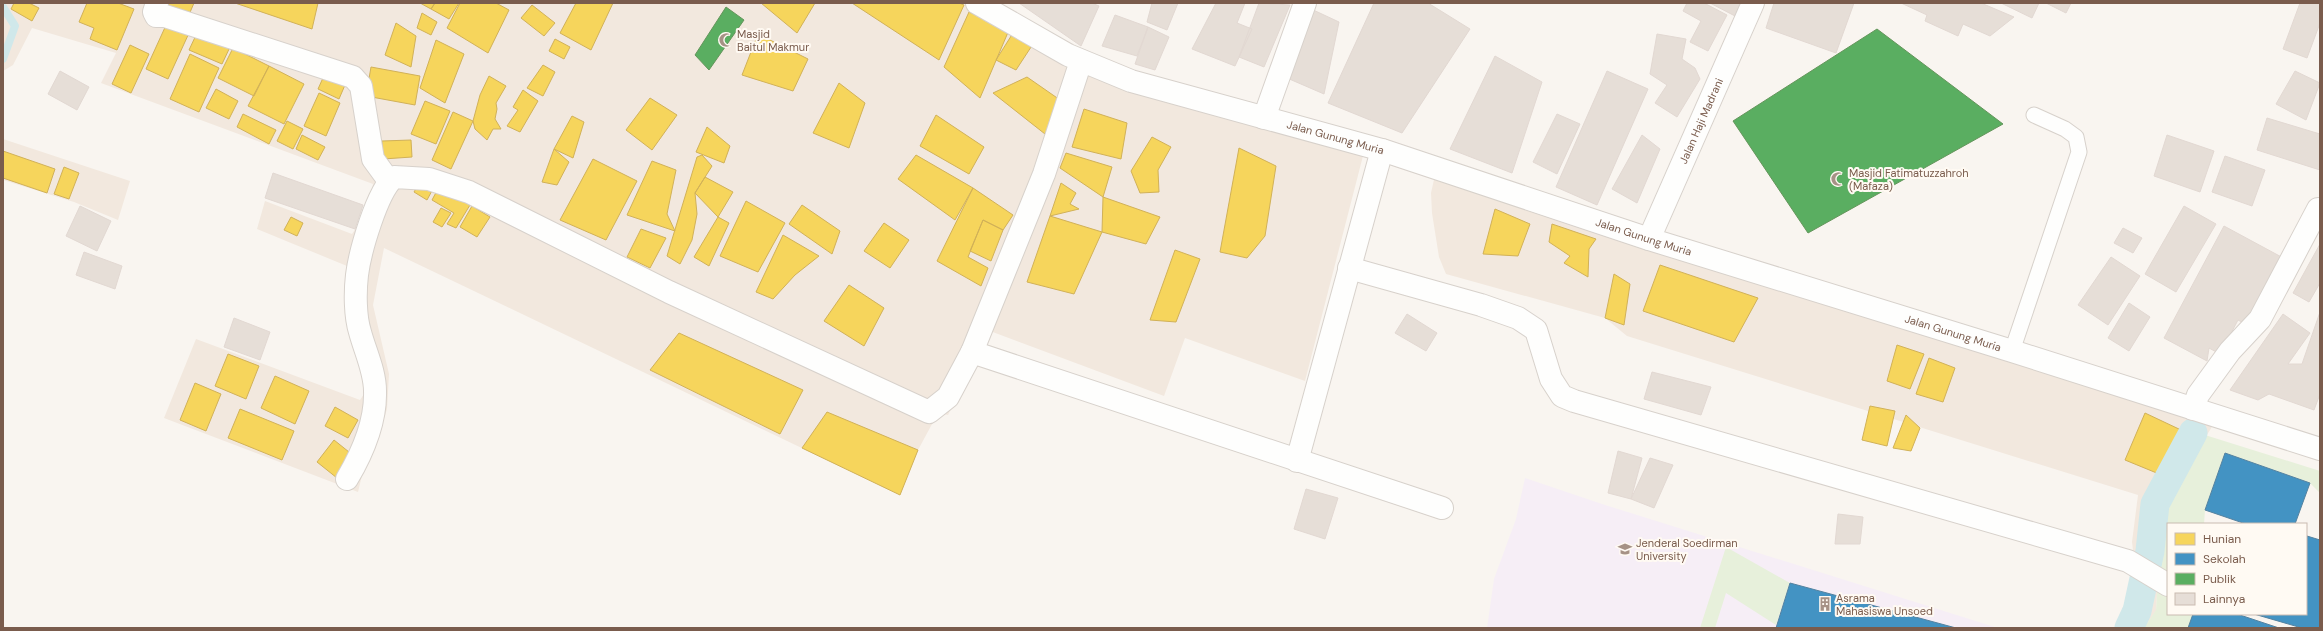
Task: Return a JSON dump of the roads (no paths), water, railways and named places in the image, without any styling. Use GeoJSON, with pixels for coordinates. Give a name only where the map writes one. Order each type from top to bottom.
{"type":"FeatureCollection","features":[{"type":"Feature","properties":{"kind":"street"},"geometry":{"type":"LineString","coordinates":[[157,3],[154,12],[156,16],[165,16],[353,77],[361,86],[373,159],[389,181]]}},
{"type":"Feature","properties":{"kind":"street","name":"Jalan Gunung Muria"},"geometry":{"type":"LineString","coordinates":[[977,3],[1081,61],[1131,81],[1382,150],[1650,239],[2012,351],[2320,449]]}},
{"type":"Feature","properties":{"kind":"street"},"geometry":{"type":"LineString","coordinates":[[1264,118],[1305,3]]}},
{"type":"Feature","properties":{"kind":"street","name":"Jalan Haji Madrani"},"geometry":{"type":"LineString","coordinates":[[1650,239],[1753,3]]}},
{"type":"Feature","properties":{"kind":"street"},"geometry":{"type":"LineString","coordinates":[[346,478],[357,461],[375,411],[375,389],[360,332],[357,276],[377,204],[385,186],[394,177],[429,179],[469,192],[649,282],[926,412],[933,411],[948,397],[972,352],[1044,174],[1081,61]]}},
{"type":"Feature","properties":{"kind":"street"},"geometry":{"type":"LineString","coordinates":[[1297,462],[1382,150]]}},
{"type":"Feature","properties":{"kind":"street"},"geometry":{"type":"LineString","coordinates":[[2193,409],[2198,395],[2230,351],[2260,320],[2318,209]]}},
{"type":"Feature","properties":{"kind":"street"},"geometry":{"type":"LineString","coordinates":[[1349,268],[1481,305],[1518,318],[1536,330],[1552,379],[1562,396],[1574,401],[2128,561],[2164,583]]}},
{"type":"Feature","properties":{"kind":"street"},"geometry":{"type":"LineString","coordinates":[[972,352],[1297,462],[1442,508]]}},
{"type":"Feature","properties":{"kind":"lane"},"geometry":{"type":"LineString","coordinates":[[2012,351],[2079,152],[2076,137],[2065,129],[2034,115]]}},
{"type":"Feature","properties":{"kind":"waterway"},"geometry":{"type":"LineString","coordinates":[[3,7],[15,26],[3,59]]}},
{"type":"Feature","properties":{"kind":"waterway"},"geometry":{"type":"LineString","coordinates":[[2129,628],[2137,611],[2150,551],[2155,504],[2193,433]]}},
{"type":"Feature","properties":{"kind":"place","name":"Masjid Baitul Makmur"},"geometry":{"type":"Point","coordinates":[726,40]}},
{"type":"Feature","properties":{"kind":"place","name":"Masjid Fatimatuzzahroh (Mafaza)"},"geometry":{"type":"Point","coordinates":[1838,179]}},
{"type":"Feature","properties":{"kind":"place","name":"Jenderal Soedirman University"},"geometry":{"type":"Point","coordinates":[1625,549]}},
{"type":"Feature","properties":{"kind":"place","name":"Asrama Mahasiswa Unsoed"},"geometry":{"type":"Point","coordinates":[1825,604]}}]}
